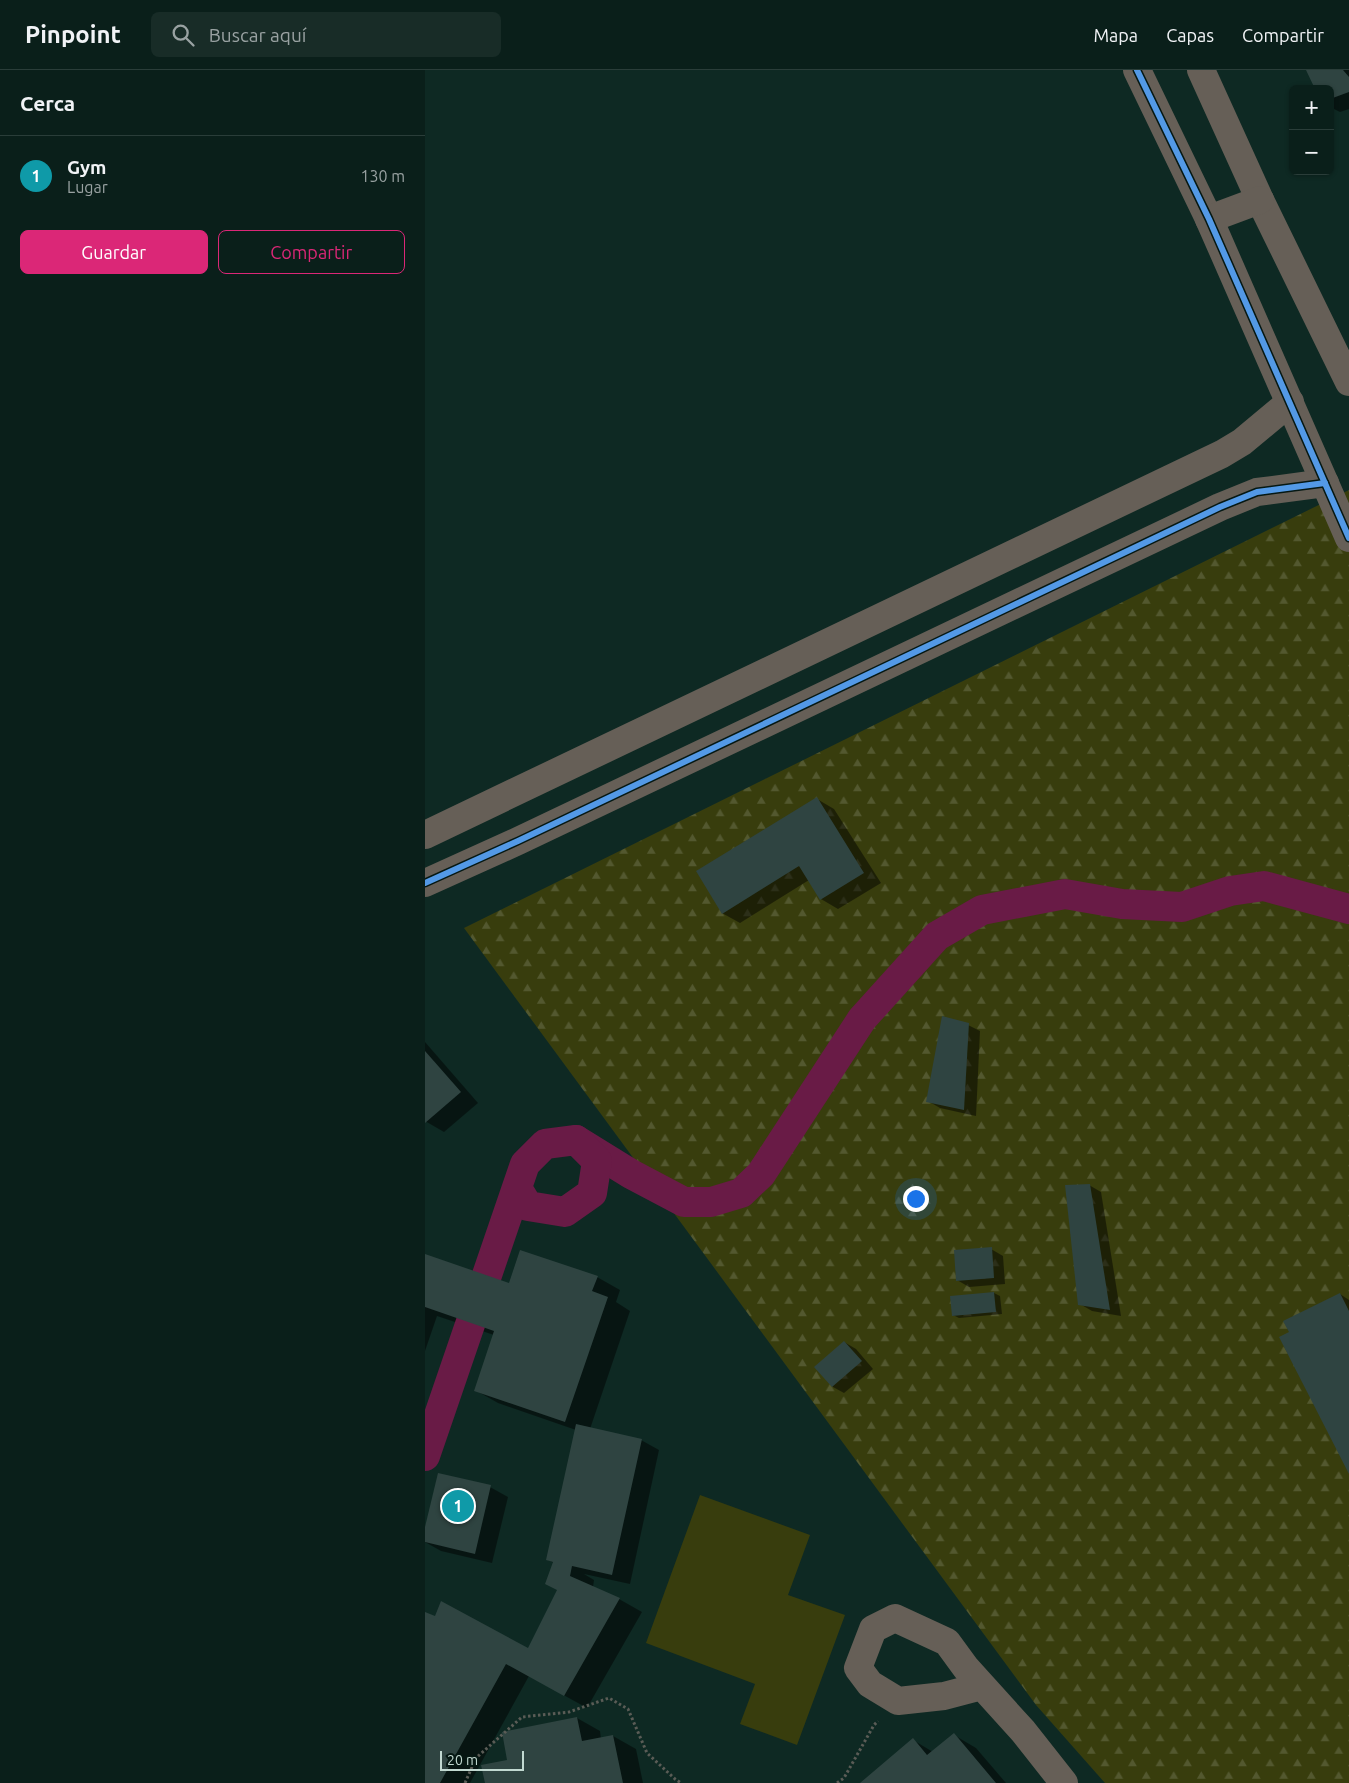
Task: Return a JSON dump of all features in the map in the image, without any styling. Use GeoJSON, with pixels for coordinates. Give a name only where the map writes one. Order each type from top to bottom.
{"type":"FeatureCollection","features":[{"type":"Feature","properties":{"kind":"street"},"geometry":{"type":"LineString","coordinates":[[1137,70],[1209,219],[1349,538]]}},
{"type":"Feature","properties":{"kind":"street"},"geometry":{"type":"LineString","coordinates":[[1201,70],[1260,200],[1349,382]]}},
{"type":"Feature","properties":{"kind":"street"},"geometry":{"type":"LineString","coordinates":[[1209,219],[1260,200]]}},
{"type":"Feature","properties":{"kind":"street"},"geometry":{"type":"LineString","coordinates":[[425,835],[1222,454],[1242,442],[1290,402]]}},
{"type":"Feature","properties":{"kind":"street"},"geometry":{"type":"LineString","coordinates":[[425,883],[1220,507],[1257,492],[1325,484]]}},
{"type":"Feature","properties":{"kind":"street"},"geometry":{"type":"LineString","coordinates":[[982,1686],[944,1696],[898,1701],[870,1684],[857,1668],[873,1629],[895,1618],[947,1642],[966,1668],[1023,1731],[1064,1783]]}},
{"type":"Feature","properties":{"kind":"path"},"geometry":{"type":"LineString","coordinates":[[465,1783],[475,1758],[522,1717],[569,1712],[609,1698],[627,1709],[647,1753],[681,1783]]}},
{"type":"Feature","properties":{"kind":"path"},"geometry":{"type":"LineString","coordinates":[[837,1783],[844,1778],[874,1726],[898,1701]]}},
{"type":"Feature","properties":{"kind":"green space"},"geometry":{"type":"Polygon","coordinates":[[[1349,490],[1349,1783],[1105,1783],[1036,1705],[464,928],[1349,490]]]}},
{"type":"Feature","properties":{"kind":"green space"},"geometry":{"type":"Polygon","coordinates":[[[700,1495],[810,1535],[788,1595],[845,1615],[797,1745],[740,1724],[755,1684],[646,1643],[700,1495]]]}},
{"type":"Feature","properties":{"kind":"building"},"geometry":{"type":"Polygon","coordinates":[[[1306,70],[1343,70],[1349,77],[1349,92],[1334,98],[1334,85],[1313,85],[1306,70]]]}},
{"type":"Feature","properties":{"kind":"building"},"geometry":{"type":"Polygon","coordinates":[[[817,797],[864,873],[820,900],[799,866],[722,914],[696,871],[817,797]]]}},
{"type":"Feature","properties":{"kind":"building"},"geometry":{"type":"Polygon","coordinates":[[[942,1016],[969,1023],[964,1110],[926,1102],[942,1016]]]}},
{"type":"Feature","properties":{"kind":"building"},"geometry":{"type":"Polygon","coordinates":[[[425,1051],[461,1092],[425,1123],[425,1051]]]}},
{"type":"Feature","properties":{"kind":"building"},"geometry":{"type":"Polygon","coordinates":[[[1090,1184],[1110,1310],[1078,1305],[1065,1185],[1090,1184]]]}},
{"type":"Feature","properties":{"kind":"building"},"geometry":{"type":"Polygon","coordinates":[[[992,1247],[994,1278],[956,1281],[954,1250],[992,1247]]]}},
{"type":"Feature","properties":{"kind":"building"},"geometry":{"type":"Polygon","coordinates":[[[520,1250],[598,1276],[592,1291],[608,1297],[565,1422],[474,1391],[494,1331],[425,1307],[425,1254],[509,1283],[520,1250]]]}},
{"type":"Feature","properties":{"kind":"building"},"geometry":{"type":"Polygon","coordinates":[[[994,1292],[996,1312],[952,1316],[950,1296],[994,1292]]]}},
{"type":"Feature","properties":{"kind":"building"},"geometry":{"type":"Polygon","coordinates":[[[1340,1293],[1349,1311],[1349,1474],[1279,1337],[1289,1332],[1283,1321],[1340,1293]]]}},
{"type":"Feature","properties":{"kind":"building"},"geometry":{"type":"Polygon","coordinates":[[[844,1341],[862,1361],[832,1387],[814,1367],[844,1341]]]}},
{"type":"Feature","properties":{"kind":"building"},"geometry":{"type":"Polygon","coordinates":[[[576,1424],[642,1439],[612,1575],[572,1566],[570,1576],[620,1598],[564,1696],[506,1664],[440,1783],[425,1783],[425,1612],[435,1616],[441,1601],[528,1648],[557,1590],[545,1584],[553,1562],[546,1560],[576,1424]]]}},
{"type":"Feature","properties":{"kind":"building"},"geometry":{"type":"Polygon","coordinates":[[[438,1473],[491,1485],[475,1554],[425,1542],[425,1527],[438,1473]]]}},
{"type":"Feature","properties":{"kind":"building"},"geometry":{"type":"Polygon","coordinates":[[[577,1717],[582,1741],[613,1735],[623,1783],[485,1783],[481,1765],[507,1760],[502,1732],[577,1717]]]}},
{"type":"Feature","properties":{"kind":"building"},"geometry":{"type":"Polygon","coordinates":[[[954,1733],[996,1783],[860,1783],[913,1738],[927,1755],[954,1733]]]}},
{"type":"Feature","properties":{"kind":"waterway"},"geometry":{"type":"LineString","coordinates":[[576,1140],[631,1174],[684,1202],[711,1202],[741,1193],[761,1174],[862,1019],[937,936],[982,910],[1065,894],[1122,904],[1182,907],[1230,891],[1264,886],[1349,909]]}},
{"type":"Feature","properties":{"kind":"waterway"},"geometry":{"type":"LineString","coordinates":[[425,1456],[525,1164],[545,1144],[576,1140],[597,1161],[592,1193],[565,1212],[528,1206],[517,1188]]}},
{"type":"Feature","properties":{"kind":"cycle path"},"geometry":{"type":"LineString","coordinates":[[1137,70],[1209,219],[1349,538]]}},
{"type":"Feature","properties":{"kind":"cycle path"},"geometry":{"type":"LineString","coordinates":[[425,883],[518,841],[1220,507],[1257,492],[1325,483]]}},
{"type":"Feature","properties":{"kind":"place","name":"Gym"},"geometry":{"type":"Point","coordinates":[458,1506]}}]}
